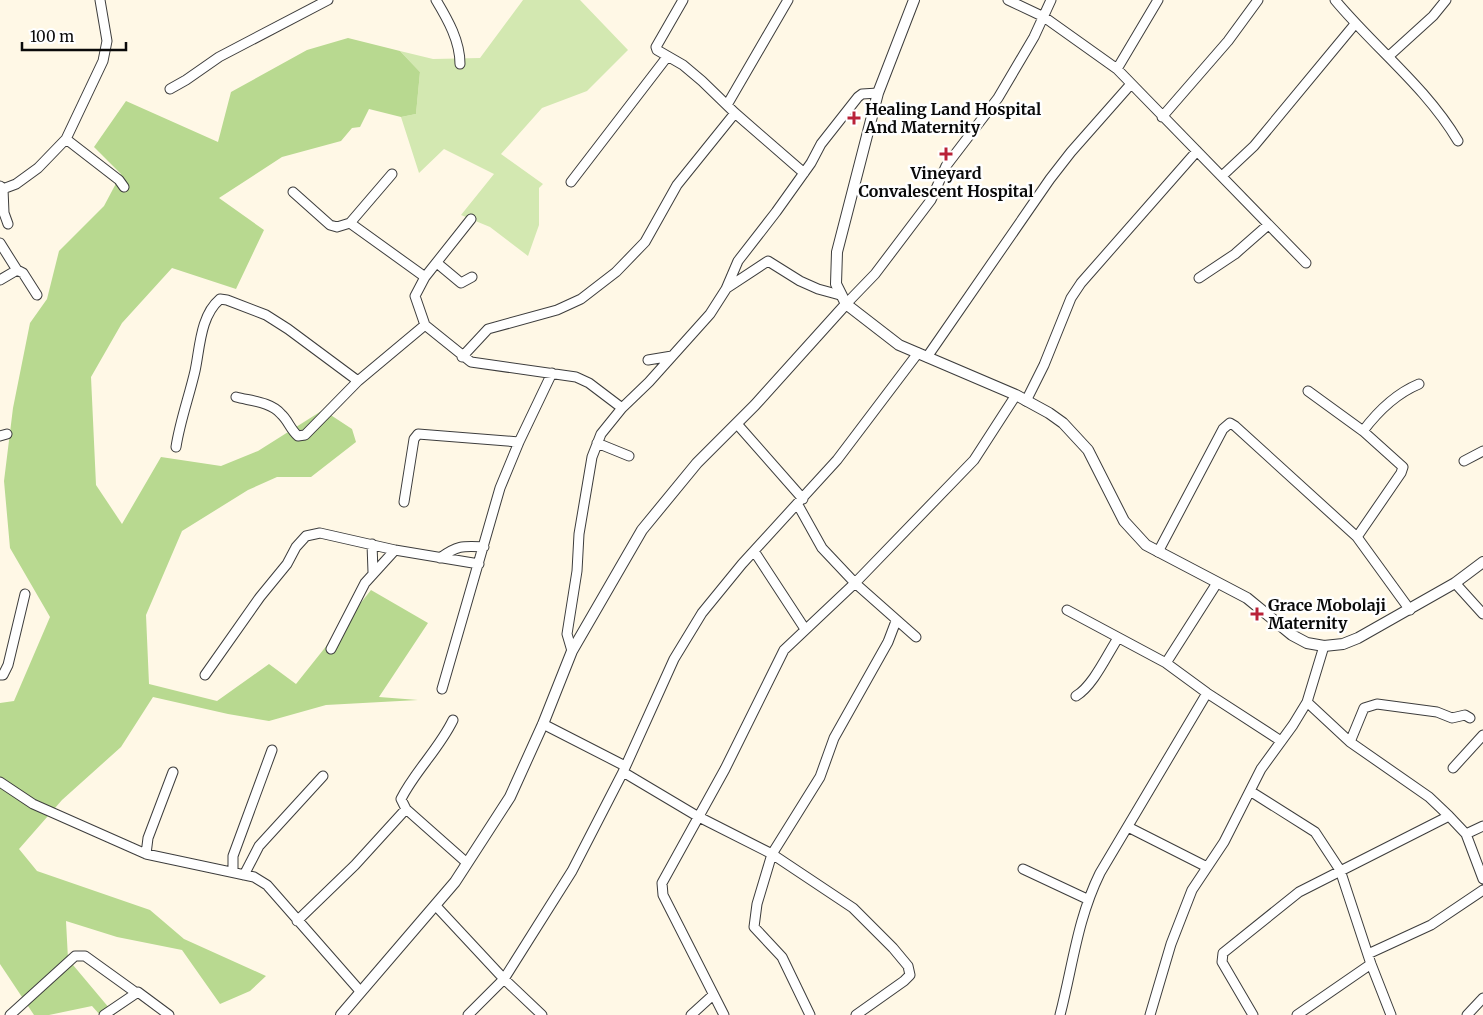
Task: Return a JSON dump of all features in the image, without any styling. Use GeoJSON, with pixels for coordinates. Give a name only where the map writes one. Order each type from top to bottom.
{"type":"FeatureCollection","features":[{"type":"Feature","properties":{"kind":"street"},"geometry":{"type":"LineString","coordinates":[[8,224],[4,213],[1,188],[16,184],[38,168],[66,139],[103,61],[107,40],[100,0]]}},
{"type":"Feature","properties":{"kind":"street"},"geometry":{"type":"LineString","coordinates":[[170,89],[219,57],[328,0]]}},
{"type":"Feature","properties":{"kind":"street"},"geometry":{"type":"LineString","coordinates":[[436,0],[456,38],[460,50],[460,64]]}},
{"type":"Feature","properties":{"kind":"street"},"geometry":{"type":"LineString","coordinates":[[683,0],[656,47],[667,57],[683,65],[702,80],[726,105],[804,173]]}},
{"type":"Feature","properties":{"kind":"street"},"geometry":{"type":"LineString","coordinates":[[726,105],[788,0]]}},
{"type":"Feature","properties":{"kind":"street"},"geometry":{"type":"LineString","coordinates":[[843,300],[834,271],[837,252],[878,93],[914,0]]}},
{"type":"Feature","properties":{"kind":"street"},"geometry":{"type":"LineString","coordinates":[[1008,0],[1044,17],[1117,69],[1306,263]]}},
{"type":"Feature","properties":{"kind":"street"},"geometry":{"type":"LineString","coordinates":[[341,1015],[436,906],[467,864],[510,797],[544,724],[572,651],[642,530],[697,463],[738,424],[843,300],[874,274],[931,200],[946,166],[998,98],[1034,37],[1051,0]]}},
{"type":"Feature","properties":{"kind":"street"},"geometry":{"type":"LineString","coordinates":[[1117,69],[1158,0]]}},
{"type":"Feature","properties":{"kind":"street"},"geometry":{"type":"LineString","coordinates":[[1162,117],[1228,41],[1258,0]]}},
{"type":"Feature","properties":{"kind":"street"},"geometry":{"type":"LineString","coordinates":[[1335,0],[1355,24],[1429,99],[1458,142]]}},
{"type":"Feature","properties":{"kind":"street"},"geometry":{"type":"LineString","coordinates":[[1388,56],[1433,16],[1446,0]]}},
{"type":"Feature","properties":{"kind":"street"},"geometry":{"type":"LineString","coordinates":[[1222,176],[1254,146],[1355,24]]}},
{"type":"Feature","properties":{"kind":"street"},"geometry":{"type":"LineString","coordinates":[[570,182],[667,57]]}},
{"type":"Feature","properties":{"kind":"street"},"geometry":{"type":"LineString","coordinates":[[468,1015],[504,979],[572,871],[624,769],[685,638],[702,613],[754,551],[801,502],[837,460],[923,355],[1050,179],[1071,152],[1131,84]]}},
{"type":"Feature","properties":{"kind":"street"},"geometry":{"type":"LineString","coordinates":[[572,651],[567,634],[577,571],[579,534],[592,457],[597,443],[609,422],[710,314],[726,289],[738,261],[804,173],[821,144],[858,97],[862,94],[878,93]]}},
{"type":"Feature","properties":{"kind":"street"},"geometry":{"type":"LineString","coordinates":[[462,357],[488,330],[557,310],[581,299],[616,272],[645,242],[677,184],[735,113]]}},
{"type":"Feature","properties":{"kind":"street"},"geometry":{"type":"LineString","coordinates":[[66,139],[119,180],[124,187]]}},
{"type":"Feature","properties":{"kind":"street"},"geometry":{"type":"LineString","coordinates":[[1026,401],[1044,365],[1071,298],[1081,283],[1197,151]]}},
{"type":"Feature","properties":{"kind":"street"},"geometry":{"type":"LineString","coordinates":[[293,192],[330,225],[337,227],[350,224],[392,174]]}},
{"type":"Feature","properties":{"kind":"street"},"geometry":{"type":"LineString","coordinates":[[471,219],[425,277],[415,296],[425,324],[462,357],[480,365],[576,377],[589,383],[622,408]]}},
{"type":"Feature","properties":{"kind":"street"},"geometry":{"type":"LineString","coordinates":[[350,224],[425,277]]}},
{"type":"Feature","properties":{"kind":"street"},"geometry":{"type":"LineString","coordinates":[[1199,278],[1235,254],[1268,225]]}},
{"type":"Feature","properties":{"kind":"street"},"geometry":{"type":"LineString","coordinates":[[0,243],[17,270],[23,273],[37,295]]}},
{"type":"Feature","properties":{"kind":"street"},"geometry":{"type":"LineString","coordinates":[[726,289],[768,261],[800,282],[843,300],[887,337],[923,355],[1016,395],[1063,423],[1088,450],[1124,521],[1133,534],[1158,552],[1247,598],[1292,635],[1307,643],[1324,646],[1343,644],[1358,638],[1455,583],[1483,562]]}},
{"type":"Feature","properties":{"kind":"street"},"geometry":{"type":"LineString","coordinates":[[437,263],[461,283],[472,277]]}},
{"type":"Feature","properties":{"kind":"street"},"geometry":{"type":"LineString","coordinates":[[0,280],[17,270]]}},
{"type":"Feature","properties":{"kind":"street"},"geometry":{"type":"LineString","coordinates":[[176,447],[180,421],[195,372],[200,338],[213,305],[220,300],[227,300],[266,315],[358,381]]}},
{"type":"Feature","properties":{"kind":"street"},"geometry":{"type":"LineString","coordinates":[[236,397],[269,405],[283,415],[292,431],[298,436],[308,432],[358,381],[425,324]]}},
{"type":"Feature","properties":{"kind":"street"},"geometry":{"type":"LineString","coordinates":[[648,360],[672,356]]}},
{"type":"Feature","properties":{"kind":"street"},"geometry":{"type":"LineString","coordinates":[[442,689],[500,488],[519,442],[552,373]]}},
{"type":"Feature","properties":{"kind":"street"},"geometry":{"type":"LineString","coordinates":[[1363,431],[1383,406],[1419,384]]}},
{"type":"Feature","properties":{"kind":"street"},"geometry":{"type":"LineString","coordinates":[[1308,391],[1363,431],[1403,467],[1401,473],[1357,537]]}},
{"type":"Feature","properties":{"kind":"street"},"geometry":{"type":"LineString","coordinates":[[724,1015],[661,889],[667,872],[725,768],[784,650],[855,583],[974,460],[1016,395]]}},
{"type":"Feature","properties":{"kind":"street"},"geometry":{"type":"LineString","coordinates":[[1158,552],[1223,429],[1230,423],[1357,537],[1410,610]]}},
{"type":"Feature","properties":{"kind":"street"},"geometry":{"type":"LineString","coordinates":[[738,424],[801,502],[822,548],[855,583],[916,637]]}},
{"type":"Feature","properties":{"kind":"street"},"geometry":{"type":"LineString","coordinates":[[404,502],[414,438],[418,434],[519,442]]}},
{"type":"Feature","properties":{"kind":"street"},"geometry":{"type":"LineString","coordinates":[[597,443],[629,456]]}},
{"type":"Feature","properties":{"kind":"street"},"geometry":{"type":"LineString","coordinates":[[1464,461],[1483,451]]}},
{"type":"Feature","properties":{"kind":"street"},"geometry":{"type":"LineString","coordinates":[[205,675],[260,597],[281,572],[296,547],[306,536],[320,533],[394,550],[479,564]]}},
{"type":"Feature","properties":{"kind":"street"},"geometry":{"type":"LineString","coordinates":[[372,544],[373,572]]}},
{"type":"Feature","properties":{"kind":"street"},"geometry":{"type":"LineString","coordinates":[[440,558],[454,548],[463,546],[484,547]]}},
{"type":"Feature","properties":{"kind":"street"},"geometry":{"type":"LineString","coordinates":[[330,649],[373,572],[394,550]]}},
{"type":"Feature","properties":{"kind":"street"},"geometry":{"type":"LineString","coordinates":[[754,551],[805,629]]}},
{"type":"Feature","properties":{"kind":"street"},"geometry":{"type":"LineString","coordinates":[[1166,663],[1217,583]]}},
{"type":"Feature","properties":{"kind":"street"},"geometry":{"type":"LineString","coordinates":[[1455,583],[1483,614]]}},
{"type":"Feature","properties":{"kind":"street"},"geometry":{"type":"LineString","coordinates":[[0,675],[3,675],[8,665],[25,594]]}},
{"type":"Feature","properties":{"kind":"street"},"geometry":{"type":"LineString","coordinates":[[1067,610],[1166,663],[1207,693],[1280,741]]}},
{"type":"Feature","properties":{"kind":"street"},"geometry":{"type":"LineString","coordinates":[[810,1015],[782,957],[754,927],[756,904],[772,854],[820,777],[834,738],[888,642],[896,621]]}},
{"type":"Feature","properties":{"kind":"street"},"geometry":{"type":"LineString","coordinates":[[1076,696],[1082,693],[1092,681],[1118,638]]}},
{"type":"Feature","properties":{"kind":"street"},"geometry":{"type":"LineString","coordinates":[[1150,1015],[1171,944],[1192,890],[1224,842],[1261,769],[1307,702],[1324,646]]}},
{"type":"Feature","properties":{"kind":"street"},"geometry":{"type":"LineString","coordinates":[[1060,1015],[1074,946],[1088,899],[1207,693]]}},
{"type":"Feature","properties":{"kind":"street"},"geometry":{"type":"LineString","coordinates":[[1307,702],[1350,742],[1429,797],[1449,816],[1466,834],[1483,879]]}},
{"type":"Feature","properties":{"kind":"street"},"geometry":{"type":"LineString","coordinates":[[1350,742],[1364,708],[1370,705],[1377,704],[1437,712],[1452,718],[1465,714],[1470,718]]}},
{"type":"Feature","properties":{"kind":"street"},"geometry":{"type":"LineString","coordinates":[[453,720],[443,741],[428,756],[400,799],[406,809],[467,864]]}},
{"type":"Feature","properties":{"kind":"street"},"geometry":{"type":"LineString","coordinates":[[544,724],[624,769],[697,816],[772,854],[860,914],[908,966],[910,975],[856,1015]]}},
{"type":"Feature","properties":{"kind":"street"},"geometry":{"type":"LineString","coordinates":[[1453,768],[1483,735]]}},
{"type":"Feature","properties":{"kind":"street"},"geometry":{"type":"LineString","coordinates":[[234,871],[233,856],[272,750]]}},
{"type":"Feature","properties":{"kind":"street"},"geometry":{"type":"LineString","coordinates":[[146,854],[148,838],[172,772]]}},
{"type":"Feature","properties":{"kind":"street"},"geometry":{"type":"LineString","coordinates":[[244,875],[259,846],[323,776]]}},
{"type":"Feature","properties":{"kind":"street"},"geometry":{"type":"LineString","coordinates":[[0,782],[33,804],[146,854],[163,860],[234,871],[254,877],[267,885],[360,992]]}},
{"type":"Feature","properties":{"kind":"street"},"geometry":{"type":"LineString","coordinates":[[1250,791],[1315,832],[1340,870],[1371,964],[1391,1015]]}},
{"type":"Feature","properties":{"kind":"street"},"geometry":{"type":"LineString","coordinates":[[298,920],[355,865],[406,809]]}},
{"type":"Feature","properties":{"kind":"street"},"geometry":{"type":"LineString","coordinates":[[1253,1015],[1222,962],[1223,953],[1289,899],[1340,870],[1449,816]]}},
{"type":"Feature","properties":{"kind":"street"},"geometry":{"type":"LineString","coordinates":[[1466,834],[1483,826]]}},
{"type":"Feature","properties":{"kind":"street"},"geometry":{"type":"LineString","coordinates":[[1128,827],[1207,867]]}},
{"type":"Feature","properties":{"kind":"street"},"geometry":{"type":"LineString","coordinates":[[1023,869],[1088,899]]}},
{"type":"Feature","properties":{"kind":"street"},"geometry":{"type":"LineString","coordinates":[[1368,954],[1432,925],[1483,890]]}},
{"type":"Feature","properties":{"kind":"street"},"geometry":{"type":"LineString","coordinates":[[436,906],[504,979],[542,1015]]}},
{"type":"Feature","properties":{"kind":"street"},"geometry":{"type":"LineString","coordinates":[[10,1015],[75,956],[80,954],[135,992],[143,993],[169,1015]]}},
{"type":"Feature","properties":{"kind":"street"},"geometry":{"type":"LineString","coordinates":[[1297,1015],[1371,964]]}},
{"type":"Feature","properties":{"kind":"street"},"geometry":{"type":"LineString","coordinates":[[104,1015],[135,992]]}},
{"type":"Feature","properties":{"kind":"street"},"geometry":{"type":"LineString","coordinates":[[691,1015],[713,995]]}},
{"type":"Feature","properties":{"kind":"street"},"geometry":{"type":"LineString","coordinates":[[1466,1015],[1483,998]]}},
{"type":"Feature","properties":{"kind":"green space"},"geometry":{"type":"Polygon","coordinates":[[[523,0],[580,0],[628,50],[587,91],[542,108],[501,154],[543,184],[539,188],[539,225],[528,256],[490,227],[461,215],[494,174],[444,149],[419,173],[401,117],[416,114],[420,72],[400,51],[433,59],[480,58],[523,0]]]}},
{"type":"Feature","properties":{"kind":"green space"},"geometry":{"type":"Polygon","coordinates":[[[348,38],[400,51],[420,72],[416,114],[401,117],[369,109],[360,127],[352,128],[341,141],[282,157],[219,198],[264,230],[236,289],[172,268],[122,323],[91,377],[96,485],[122,524],[161,457],[221,466],[258,451],[323,410],[352,429],[356,442],[311,477],[277,477],[248,490],[182,531],[146,615],[149,684],[217,701],[269,664],[296,684],[371,590],[428,623],[379,697],[418,700],[326,705],[269,721],[153,697],[121,747],[62,800],[19,849],[37,871],[150,910],[184,939],[266,976],[250,991],[220,1004],[182,950],[117,937],[66,921],[68,959],[115,1015],[100,1015],[92,1006],[49,1015],[34,1015],[0,964],[0,703],[14,701],[50,617],[10,548],[4,481],[13,408],[30,323],[47,299],[59,251],[104,206],[121,174],[94,147],[126,101],[218,142],[231,92],[307,50],[348,38]]]}},
{"type":"Feature","properties":{"kind":"place","name":"Healing Land Hospital And Maternity"},"geometry":{"type":"Point","coordinates":[854,118]}},
{"type":"Feature","properties":{"kind":"place","name":"Vineyard Convalescent Hospital"},"geometry":{"type":"Point","coordinates":[946,154]}},
{"type":"Feature","properties":{"kind":"place","name":"Grace Mobolaji Maternity"},"geometry":{"type":"Point","coordinates":[1257,614]}}]}
